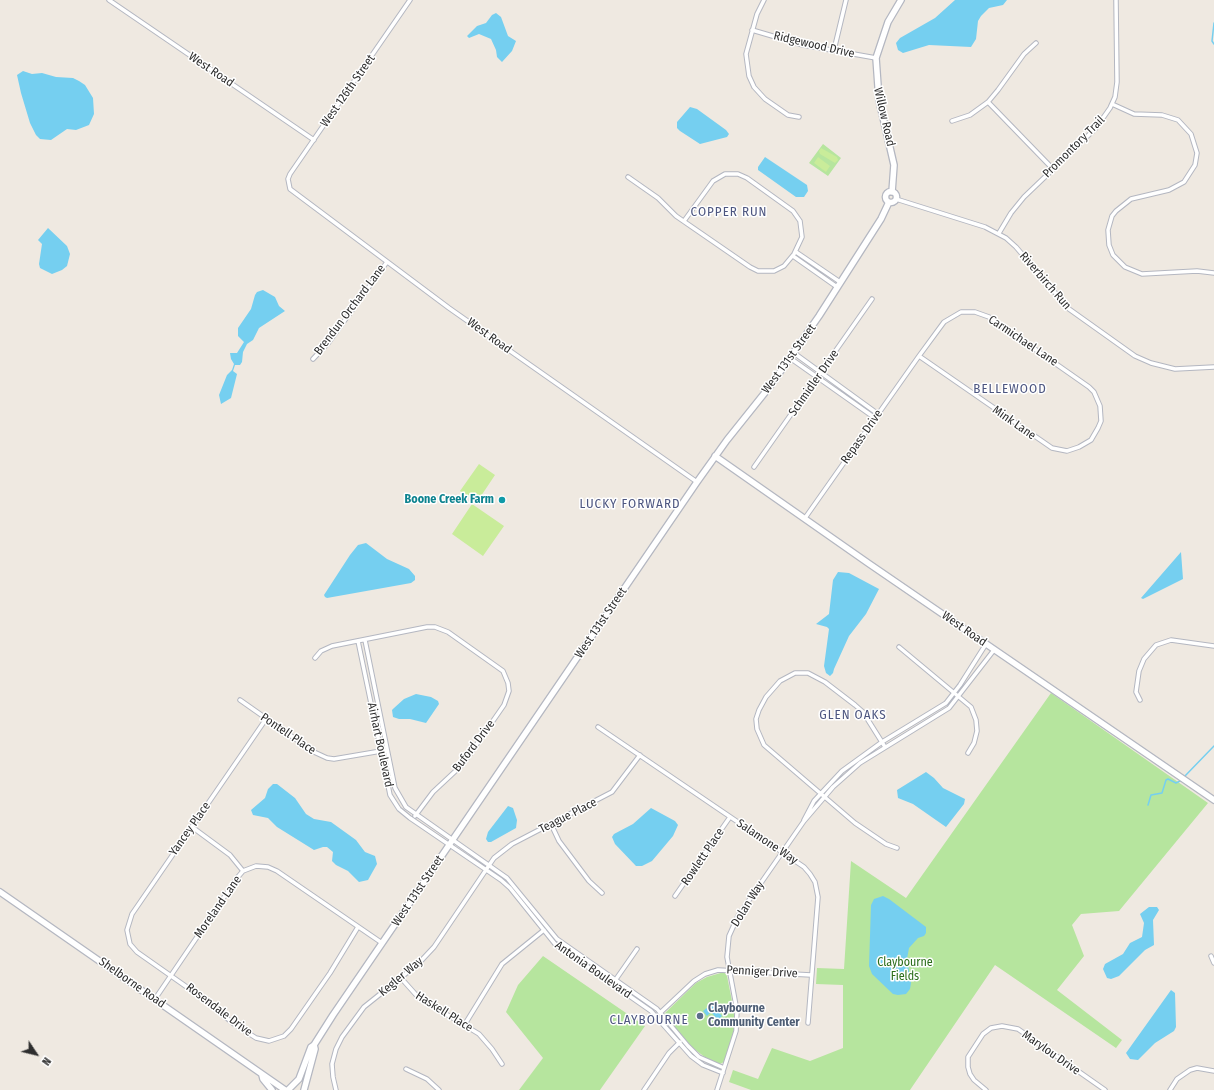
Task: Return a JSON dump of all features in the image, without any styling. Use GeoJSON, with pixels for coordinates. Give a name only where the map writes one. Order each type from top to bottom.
{"type":"FeatureCollection","features":[{"type":"Feature","properties":{"kind":"street","name":"West Road"},"geometry":{"type":"LineString","coordinates":[[109,0],[314,140]]}},
{"type":"Feature","properties":{"kind":"street","name":"West 126th Street"},"geometry":{"type":"LineString","coordinates":[[288,184],[290,174],[410,0]]}},
{"type":"Feature","properties":{"kind":"street"},"geometry":{"type":"LineString","coordinates":[[764,0],[752,30],[746,54],[749,76],[754,87],[765,99],[788,115],[799,117]]}},
{"type":"Feature","properties":{"kind":"street"},"geometry":{"type":"LineString","coordinates":[[834,50],[846,0]]}},
{"type":"Feature","properties":{"kind":"street","name":"Willow Road"},"geometry":{"type":"LineString","coordinates":[[892,192],[894,165],[879,100],[876,80],[876,58],[888,22],[901,0]]}},
{"type":"Feature","properties":{"kind":"street","name":"Promontory Trail"},"geometry":{"type":"LineString","coordinates":[[999,233],[1018,202],[1096,128],[1112,104],[1118,82],[1116,0]]}},
{"type":"Feature","properties":{"kind":"street","name":"Ridgewood Drive"},"geometry":{"type":"LineString","coordinates":[[752,30],[803,45],[876,58]]}},
{"type":"Feature","properties":{"kind":"street"},"geometry":{"type":"LineString","coordinates":[[952,121],[970,115],[988,102],[1024,54],[1036,43]]}},
{"type":"Feature","properties":{"kind":"street"},"geometry":{"type":"LineString","coordinates":[[988,102],[1053,169]]}},
{"type":"Feature","properties":{"kind":"street"},"geometry":{"type":"LineString","coordinates":[[1112,104],[1134,114],[1162,114],[1178,120],[1188,128],[1194,139],[1197,158],[1192,171],[1179,186],[1169,190],[1131,199],[1116,211],[1112,216],[1108,230],[1109,245],[1114,255],[1125,267],[1142,274],[1197,271],[1214,273]]}},
{"type":"Feature","properties":{"kind":"street"},"geometry":{"type":"LineString","coordinates":[[628,177],[658,198],[684,221],[758,271],[769,272],[778,269],[794,254],[801,241],[802,233],[800,221],[796,214],[743,176],[729,174],[713,180],[684,221]]}},
{"type":"Feature","properties":{"kind":"street","name":"West Road"},"geometry":{"type":"LineString","coordinates":[[288,184],[293,192],[509,351],[697,482]]}},
{"type":"Feature","properties":{"kind":"street"},"geometry":{"type":"LineString","coordinates":[[889,192],[892,192],[896,194],[896,199],[893,202],[890,202],[887,200],[886,196],[889,192]]}},
{"type":"Feature","properties":{"kind":"street","name":"Riverbirch Run"},"geometry":{"type":"LineString","coordinates":[[896,199],[985,227],[999,233],[1016,248],[1069,310],[1135,356],[1151,363],[1175,369],[1214,367]]}},
{"type":"Feature","properties":{"kind":"street","name":"West 131st Street"},"geometry":{"type":"LineString","coordinates":[[287,1090],[298,1082],[311,1047],[314,1046],[382,943],[697,482],[715,456],[792,356],[881,220],[890,202]]}},
{"type":"Feature","properties":{"kind":"street"},"geometry":{"type":"LineString","coordinates":[[794,254],[839,284]]}},
{"type":"Feature","properties":{"kind":"street","name":"Brendun Orchard Lane"},"geometry":{"type":"LineString","coordinates":[[313,359],[329,342],[387,262]]}},
{"type":"Feature","properties":{"kind":"street","name":"Schmidler Drive"},"geometry":{"type":"LineString","coordinates":[[754,467],[818,378],[872,299]]}},
{"type":"Feature","properties":{"kind":"street","name":"Carmichael Lane"},"geometry":{"type":"LineString","coordinates":[[919,356],[948,318],[961,312],[968,311],[981,313],[1077,378],[1094,392],[1100,406],[1101,414],[1098,428],[1094,436]]}},
{"type":"Feature","properties":{"kind":"street"},"geometry":{"type":"LineString","coordinates":[[792,356],[821,373],[878,414]]}},
{"type":"Feature","properties":{"kind":"street"},"geometry":{"type":"LineString","coordinates":[[792,356],[818,378],[875,418]]}},
{"type":"Feature","properties":{"kind":"street","name":"Repass Drive"},"geometry":{"type":"LineString","coordinates":[[805,518],[919,356]]}},
{"type":"Feature","properties":{"kind":"street","name":"Mink Lane"},"geometry":{"type":"LineString","coordinates":[[919,356],[1052,448],[1060,450],[1073,450],[1086,444],[1094,436]]}},
{"type":"Feature","properties":{"kind":"street","name":"West Road"},"geometry":{"type":"LineString","coordinates":[[715,456],[994,650],[1214,800]]}},
{"type":"Feature","properties":{"kind":"street","name":"Buford Drive"},"geometry":{"type":"LineString","coordinates":[[365,640],[427,627],[442,629],[496,665],[503,671],[508,683],[508,691],[504,705],[463,764],[432,792],[412,820]]}},
{"type":"Feature","properties":{"kind":"street"},"geometry":{"type":"LineString","coordinates":[[314,658],[321,651],[332,646],[365,640]]}},
{"type":"Feature","properties":{"kind":"street","name":"Airhart Boulevard"},"geometry":{"type":"LineString","coordinates":[[365,640],[387,750],[398,795],[406,807],[451,842]]}},
{"type":"Feature","properties":{"kind":"street"},"geometry":{"type":"LineString","coordinates":[[1140,700],[1136,692],[1139,671],[1144,659],[1156,645],[1171,640],[1214,646]]}},
{"type":"Feature","properties":{"kind":"street","name":"Airhart Boulevard"},"geometry":{"type":"LineString","coordinates":[[358,641],[390,795],[399,809],[412,820],[451,842]]}},
{"type":"Feature","properties":{"kind":"street","name":"Dolan Way"},"geometry":{"type":"LineString","coordinates":[[804,821],[806,814],[820,793],[842,771],[882,742],[939,709],[954,693],[986,644]]}},
{"type":"Feature","properties":{"kind":"street"},"geometry":{"type":"LineString","coordinates":[[899,647],[971,707],[978,725],[976,736],[968,753]]}},
{"type":"Feature","properties":{"kind":"street","name":"Dolan Way"},"geometry":{"type":"LineString","coordinates":[[717,1090],[735,1038],[737,1024],[737,1011],[729,969],[727,949],[734,923],[804,821],[825,797],[846,775],[885,747],[949,708],[994,650]]}},
{"type":"Feature","properties":{"kind":"street"},"geometry":{"type":"LineString","coordinates":[[885,747],[863,712],[817,677],[808,673],[795,672],[780,681],[773,688],[759,710],[756,719],[757,730],[760,738],[775,756],[855,823],[886,844],[896,848]]}},
{"type":"Feature","properties":{"kind":"street","name":"Pontell Place"},"geometry":{"type":"LineString","coordinates":[[240,700],[314,752],[327,758],[334,759],[387,750]]}},
{"type":"Feature","properties":{"kind":"street","name":"Yancey Place"},"geometry":{"type":"LineString","coordinates":[[130,944],[127,930],[132,914],[266,719]]}},
{"type":"Feature","properties":{"kind":"street","name":"Salamone Way"},"geometry":{"type":"LineString","coordinates":[[598,727],[782,852],[810,874],[817,890],[808,1023]]}},
{"type":"Feature","properties":{"kind":"street","name":"Teague Place"},"geometry":{"type":"LineString","coordinates":[[488,868],[508,847],[612,792],[640,755]]}},
{"type":"Feature","properties":{"kind":"street","name":"Rowlett Place"},"geometry":{"type":"LineString","coordinates":[[676,896],[730,818]]}},
{"type":"Feature","properties":{"kind":"street"},"geometry":{"type":"LineString","coordinates":[[551,824],[559,840],[584,875],[595,888],[602,893]]}},
{"type":"Feature","properties":{"kind":"street"},"geometry":{"type":"LineString","coordinates":[[192,827],[230,855],[243,871]]}},
{"type":"Feature","properties":{"kind":"street","name":"Antonia Boulevard"},"geometry":{"type":"LineString","coordinates":[[451,842],[488,868]]}},
{"type":"Feature","properties":{"kind":"street","name":"Antonia Boulevard"},"geometry":{"type":"LineString","coordinates":[[451,842],[514,884],[545,930],[561,949],[657,1016],[700,1063],[723,1073]]}},
{"type":"Feature","properties":{"kind":"street","name":"Moreland Lane"},"geometry":{"type":"LineString","coordinates":[[155,999],[243,871],[262,866],[277,870],[382,943]]}},
{"type":"Feature","properties":{"kind":"street","name":"Kegler Way"},"geometry":{"type":"LineString","coordinates":[[336,1090],[332,1064],[336,1049],[342,1036],[361,1010],[401,978],[434,948],[488,868]]}},
{"type":"Feature","properties":{"kind":"street","name":"Shelborne Road"},"geometry":{"type":"LineString","coordinates":[[0,892],[262,1075],[287,1090]]}},
{"type":"Feature","properties":{"kind":"street","name":"Rosendale Drive"},"geometry":{"type":"LineString","coordinates":[[130,944],[137,952],[172,975],[234,1024],[256,1038],[269,1041],[276,1040],[284,1036],[291,1029],[330,973],[358,927]]}},
{"type":"Feature","properties":{"kind":"street"},"geometry":{"type":"LineString","coordinates":[[465,1024],[502,964],[545,930]]}},
{"type":"Feature","properties":{"kind":"street","name":"Antonia Boulevard"},"geometry":{"type":"LineString","coordinates":[[545,930],[660,1012],[681,1041],[700,1057],[724,1068]]}},
{"type":"Feature","properties":{"kind":"street"},"geometry":{"type":"LineString","coordinates":[[613,984],[637,949]]}},
{"type":"Feature","properties":{"kind":"street"},"geometry":{"type":"LineString","coordinates":[[1211,956],[1214,963]]}},
{"type":"Feature","properties":{"kind":"street","name":"Penniger Drive"},"geometry":{"type":"LineString","coordinates":[[657,1016],[694,981],[712,972],[729,969],[811,975]]}},
{"type":"Feature","properties":{"kind":"street","name":"Haskell Place"},"geometry":{"type":"LineString","coordinates":[[401,978],[411,991],[422,1000],[465,1024],[485,1041],[502,1064]]}},
{"type":"Feature","properties":{"kind":"street","name":"Marylou Drive"},"geometry":{"type":"LineString","coordinates":[[986,1090],[974,1080],[968,1066],[968,1057],[976,1042],[983,1034],[992,1028],[1002,1026],[1018,1029],[1105,1090]]}},
{"type":"Feature","properties":{"kind":"street"},"geometry":{"type":"LineString","coordinates":[[644,1090],[669,1053],[681,1041]]}},
{"type":"Feature","properties":{"kind":"street","name":"West 131st Street"},"geometry":{"type":"LineString","coordinates":[[304,1090],[315,1049],[314,1046]]}},
{"type":"Feature","properties":{"kind":"street"},"geometry":{"type":"LineString","coordinates":[[1170,1090],[1177,1079],[1190,1070],[1203,1068],[1214,1071]]}},
{"type":"Feature","properties":{"kind":"street"},"geometry":{"type":"LineString","coordinates":[[406,1069],[426,1079],[439,1090]]}},
{"type":"Feature","properties":{"kind":"street","name":"Shelborne Road"},"geometry":{"type":"LineString","coordinates":[[262,1075],[272,1090]]}},
{"type":"Feature","properties":{"kind":"street"},"geometry":{"type":"LineString","coordinates":[[287,1090],[292,1090]]}},
{"type":"Feature","properties":{"kind":"green space"},"geometry":{"type":"Polygon","coordinates":[[[823,144],[841,158],[828,176],[809,163],[823,144]]]}},
{"type":"Feature","properties":{"kind":"green space"},"geometry":{"type":"Polygon","coordinates":[[[821,148],[837,157],[838,160],[835,163],[820,154],[819,151],[821,148]]]}},
{"type":"Feature","properties":{"kind":"green space"},"geometry":{"type":"Polygon","coordinates":[[[818,157],[830,166],[826,172],[814,163],[818,157]]]}},
{"type":"Feature","properties":{"kind":"green space"},"geometry":{"type":"Polygon","coordinates":[[[479,464],[495,475],[477,502],[460,491],[479,464]]]}},
{"type":"Feature","properties":{"kind":"green space"},"geometry":{"type":"Polygon","coordinates":[[[472,504],[504,526],[483,556],[452,534],[472,504]]]}},
{"type":"Feature","properties":{"kind":"green space","name":"Claybourne Fields"},"geometry":{"type":"Polygon","coordinates":[[[1051,693],[1208,803],[1119,911],[1081,914],[1072,925],[1084,956],[1057,990],[1122,1040],[1116,1048],[995,965],[910,1090],[751,1090],[729,1082],[733,1070],[758,1079],[772,1048],[810,1061],[843,1048],[843,985],[816,984],[817,968],[844,969],[851,861],[906,898],[1051,693]]]}},
{"type":"Feature","properties":{"kind":"green space"},"geometry":{"type":"Polygon","coordinates":[[[543,956],[645,1026],[600,1090],[519,1090],[543,1058],[506,1012],[518,985],[543,956]]]}},
{"type":"Feature","properties":{"kind":"green space"},"geometry":{"type":"Polygon","coordinates":[[[724,972],[727,976],[735,1016],[734,1032],[729,1050],[724,1062],[720,1064],[706,1058],[689,1045],[664,1014],[696,983],[707,977],[724,972]]]}},
{"type":"Feature","properties":{"kind":"water"},"geometry":{"type":"Polygon","coordinates":[[[955,0],[1007,0],[1003,5],[989,8],[981,16],[978,21],[976,39],[971,47],[929,45],[903,53],[898,50],[896,43],[900,38],[935,18],[955,0]]]}},
{"type":"Feature","properties":{"kind":"water"},"geometry":{"type":"Polygon","coordinates":[[[496,13],[501,17],[508,36],[516,41],[512,51],[502,62],[497,57],[496,50],[491,39],[479,34],[469,38],[467,36],[477,26],[486,23],[492,15],[496,13]]]}},
{"type":"Feature","properties":{"kind":"water"},"geometry":{"type":"Polygon","coordinates":[[[23,71],[32,74],[42,73],[56,77],[73,78],[85,85],[93,98],[94,114],[89,125],[76,130],[67,129],[51,140],[40,139],[36,135],[30,123],[21,93],[17,75],[23,71]]]}},
{"type":"Feature","properties":{"kind":"water"},"geometry":{"type":"Polygon","coordinates":[[[690,107],[697,109],[726,130],[729,134],[727,137],[700,144],[680,131],[677,128],[677,122],[690,107]]]}},
{"type":"Feature","properties":{"kind":"water"},"geometry":{"type":"Polygon","coordinates":[[[765,157],[807,185],[808,191],[804,197],[796,197],[758,170],[758,167],[765,157]]]}},
{"type":"Feature","properties":{"kind":"water"},"geometry":{"type":"Polygon","coordinates":[[[48,228],[67,246],[70,254],[67,266],[52,274],[40,268],[39,264],[42,244],[38,240],[48,228]]]}},
{"type":"Feature","properties":{"kind":"water"},"geometry":{"type":"Polygon","coordinates":[[[263,290],[275,297],[279,306],[285,311],[259,328],[253,340],[247,344],[243,352],[242,362],[240,365],[235,365],[233,371],[237,374],[231,398],[221,404],[219,395],[227,375],[232,370],[234,364],[230,353],[237,353],[244,342],[238,336],[238,328],[251,309],[255,295],[257,292],[263,290]]]}},
{"type":"Feature","properties":{"kind":"water"},"geometry":{"type":"Polygon","coordinates":[[[366,543],[387,559],[409,569],[415,576],[415,580],[411,583],[327,598],[325,597],[324,595],[350,555],[358,545],[366,543]]]}},
{"type":"Feature","properties":{"kind":"water"},"geometry":{"type":"Polygon","coordinates":[[[1181,552],[1183,579],[1143,599],[1141,598],[1181,552]]]}},
{"type":"Feature","properties":{"kind":"water"},"geometry":{"type":"Polygon","coordinates":[[[838,572],[849,573],[879,589],[866,614],[849,636],[833,673],[830,676],[826,673],[824,666],[829,629],[816,624],[829,614],[833,580],[838,572]]]}},
{"type":"Feature","properties":{"kind":"water"},"geometry":{"type":"Polygon","coordinates":[[[416,694],[431,697],[438,701],[439,704],[426,723],[393,717],[392,710],[394,708],[404,699],[416,694]]]}},
{"type":"Feature","properties":{"kind":"water"},"geometry":{"type":"Polygon","coordinates":[[[926,772],[943,788],[965,799],[964,804],[946,827],[913,804],[898,798],[897,790],[926,772]]]}},
{"type":"Feature","properties":{"kind":"water"},"geometry":{"type":"Polygon","coordinates":[[[273,784],[277,784],[295,798],[306,814],[314,819],[331,822],[356,840],[365,852],[375,856],[377,864],[368,880],[359,882],[348,871],[336,865],[332,861],[333,852],[327,847],[314,850],[277,827],[268,818],[253,815],[251,810],[265,798],[268,789],[273,784]]]}},
{"type":"Feature","properties":{"kind":"water"},"geometry":{"type":"Polygon","coordinates":[[[508,806],[513,808],[517,820],[516,828],[491,842],[488,842],[486,839],[488,832],[508,806]]]}},
{"type":"Feature","properties":{"kind":"water"},"geometry":{"type":"Polygon","coordinates":[[[651,808],[675,821],[678,825],[673,836],[652,861],[642,866],[636,866],[615,844],[612,837],[614,834],[633,824],[651,808]]]}},
{"type":"Feature","properties":{"kind":"water"},"geometry":{"type":"Polygon","coordinates":[[[883,896],[926,927],[926,933],[924,936],[918,938],[909,948],[907,959],[911,983],[910,989],[906,994],[893,994],[872,974],[869,966],[871,905],[874,899],[883,896]]]}},
{"type":"Feature","properties":{"kind":"water"},"geometry":{"type":"Polygon","coordinates":[[[1149,907],[1157,907],[1159,910],[1153,920],[1154,945],[1145,950],[1119,976],[1111,979],[1107,978],[1103,969],[1105,964],[1123,954],[1130,943],[1142,937],[1144,923],[1140,914],[1149,907]]]}},
{"type":"Feature","properties":{"kind":"water"},"geometry":{"type":"Polygon","coordinates":[[[1171,990],[1175,993],[1176,1027],[1174,1031],[1155,1043],[1138,1060],[1130,1059],[1126,1053],[1171,990]]]}},
{"type":"Feature","properties":{"kind":"water"},"geometry":{"type":"Polygon","coordinates":[[[712,1004],[722,1016],[718,1020],[711,1012],[707,1016],[703,1011],[712,1004]]]}},
{"type":"Feature","properties":{"kind":"waterway"},"geometry":{"type":"LineString","coordinates":[[1214,23],[1212,41],[1214,44]]}},
{"type":"Feature","properties":{"kind":"waterway"},"geometry":{"type":"LineString","coordinates":[[1184,777],[1214,746]]}},
{"type":"Feature","properties":{"kind":"waterway"},"geometry":{"type":"LineString","coordinates":[[1148,805],[1151,795],[1162,793],[1166,780],[1168,779],[1176,783],[1182,780]]}},
{"type":"Feature","properties":{"kind":"place","name":"Boone Creek Farm"},"geometry":{"type":"Point","coordinates":[502,500]}},
{"type":"Feature","properties":{"kind":"place","name":"Claybourne Community Center"},"geometry":{"type":"Point","coordinates":[700,1016]}},
{"type":"Feature","properties":{"kind":"district","name":"COPPER RUN"},"geometry":{"type":"Point","coordinates":[729,212]}},
{"type":"Feature","properties":{"kind":"district","name":"BELLEWOOD"},"geometry":{"type":"Point","coordinates":[1010,389]}},
{"type":"Feature","properties":{"kind":"district","name":"LUCKY FORWARD"},"geometry":{"type":"Point","coordinates":[630,504]}},
{"type":"Feature","properties":{"kind":"district","name":"GLEN OAKS"},"geometry":{"type":"Point","coordinates":[853,715]}},
{"type":"Feature","properties":{"kind":"district","name":"CLAYBOURNE"},"geometry":{"type":"Point","coordinates":[649,1020]}}]}
